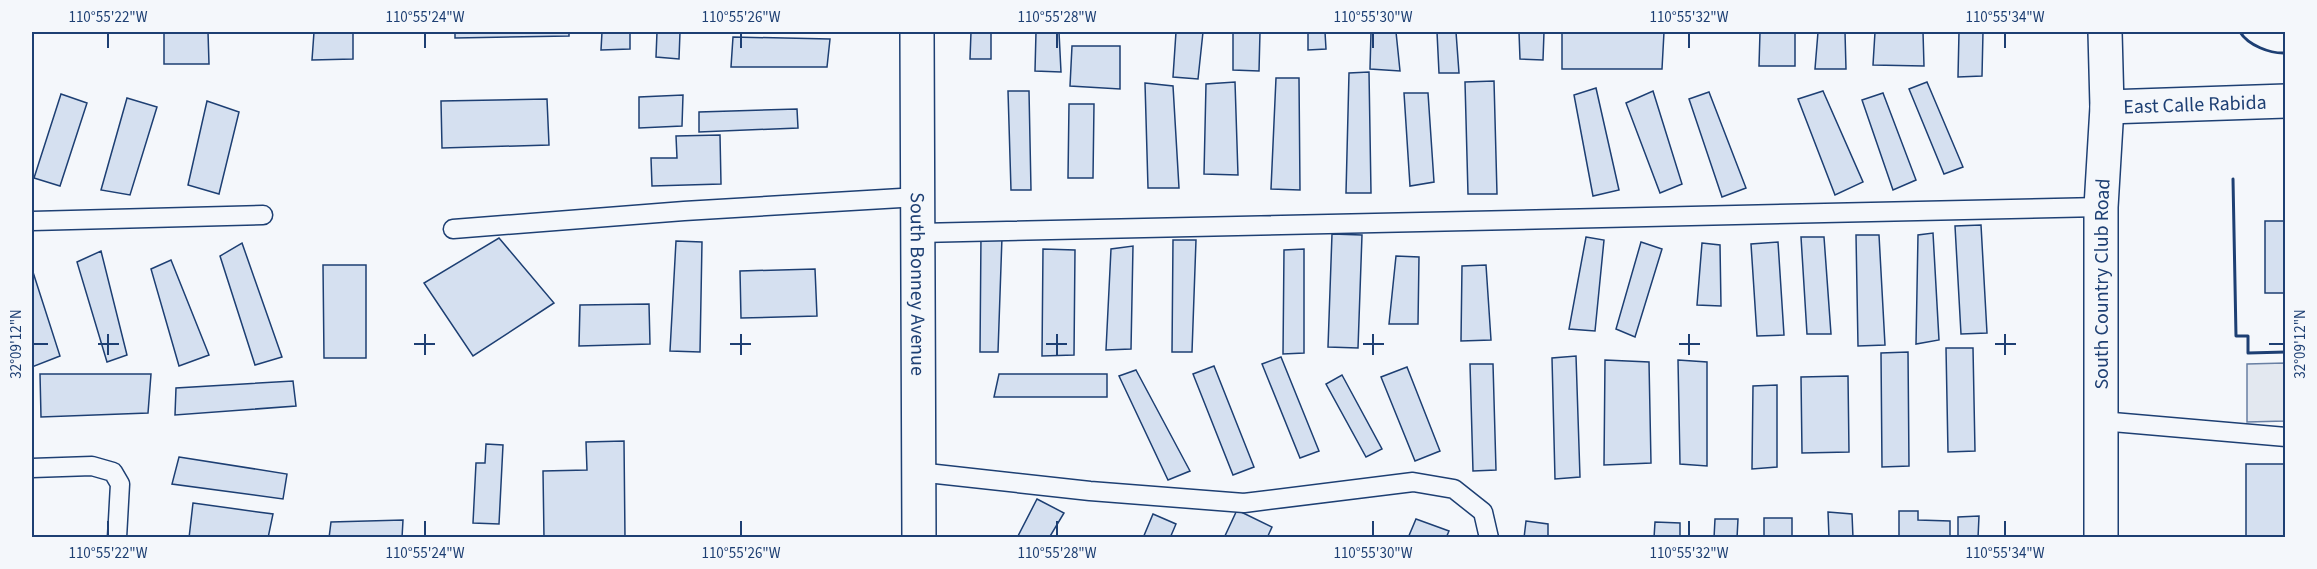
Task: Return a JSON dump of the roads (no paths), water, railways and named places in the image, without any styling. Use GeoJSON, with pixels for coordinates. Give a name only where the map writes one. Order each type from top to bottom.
{"type":"FeatureCollection","features":[{"type":"Feature","properties":{"kind":"street","name":"South Bonney Avenue"},"geometry":{"type":"LineString","coordinates":[[918,32],[919,537]]}},
{"type":"Feature","properties":{"kind":"street","name":"South Country Club Road"},"geometry":{"type":"LineString","coordinates":[[2101,537],[2101,207],[2107,107],[2105,32]]}},
{"type":"Feature","properties":{"kind":"street","name":"East Calle Rabida"},"geometry":{"type":"LineString","coordinates":[[2107,107],[2286,101]]}},
{"type":"Feature","properties":{"kind":"lane"},"geometry":{"type":"LineString","coordinates":[[453,229],[672,212],[918,197]]}},
{"type":"Feature","properties":{"kind":"lane"},"geometry":{"type":"LineString","coordinates":[[919,232],[2101,207]]}},
{"type":"Feature","properties":{"kind":"lane"},"geometry":{"type":"LineString","coordinates":[[32,221],[263,215]]}},
{"type":"Feature","properties":{"kind":"lane"},"geometry":{"type":"LineString","coordinates":[[2101,421],[2286,437]]}},
{"type":"Feature","properties":{"kind":"lane"},"geometry":{"type":"LineString","coordinates":[[32,468],[92,466],[112,472],[120,484],[117,537]]}},
{"type":"Feature","properties":{"kind":"lane"},"geometry":{"type":"LineString","coordinates":[[918,472],[1090,491],[1244,503],[1413,482],[1454,489],[1483,512],[1489,537]]}}]}
